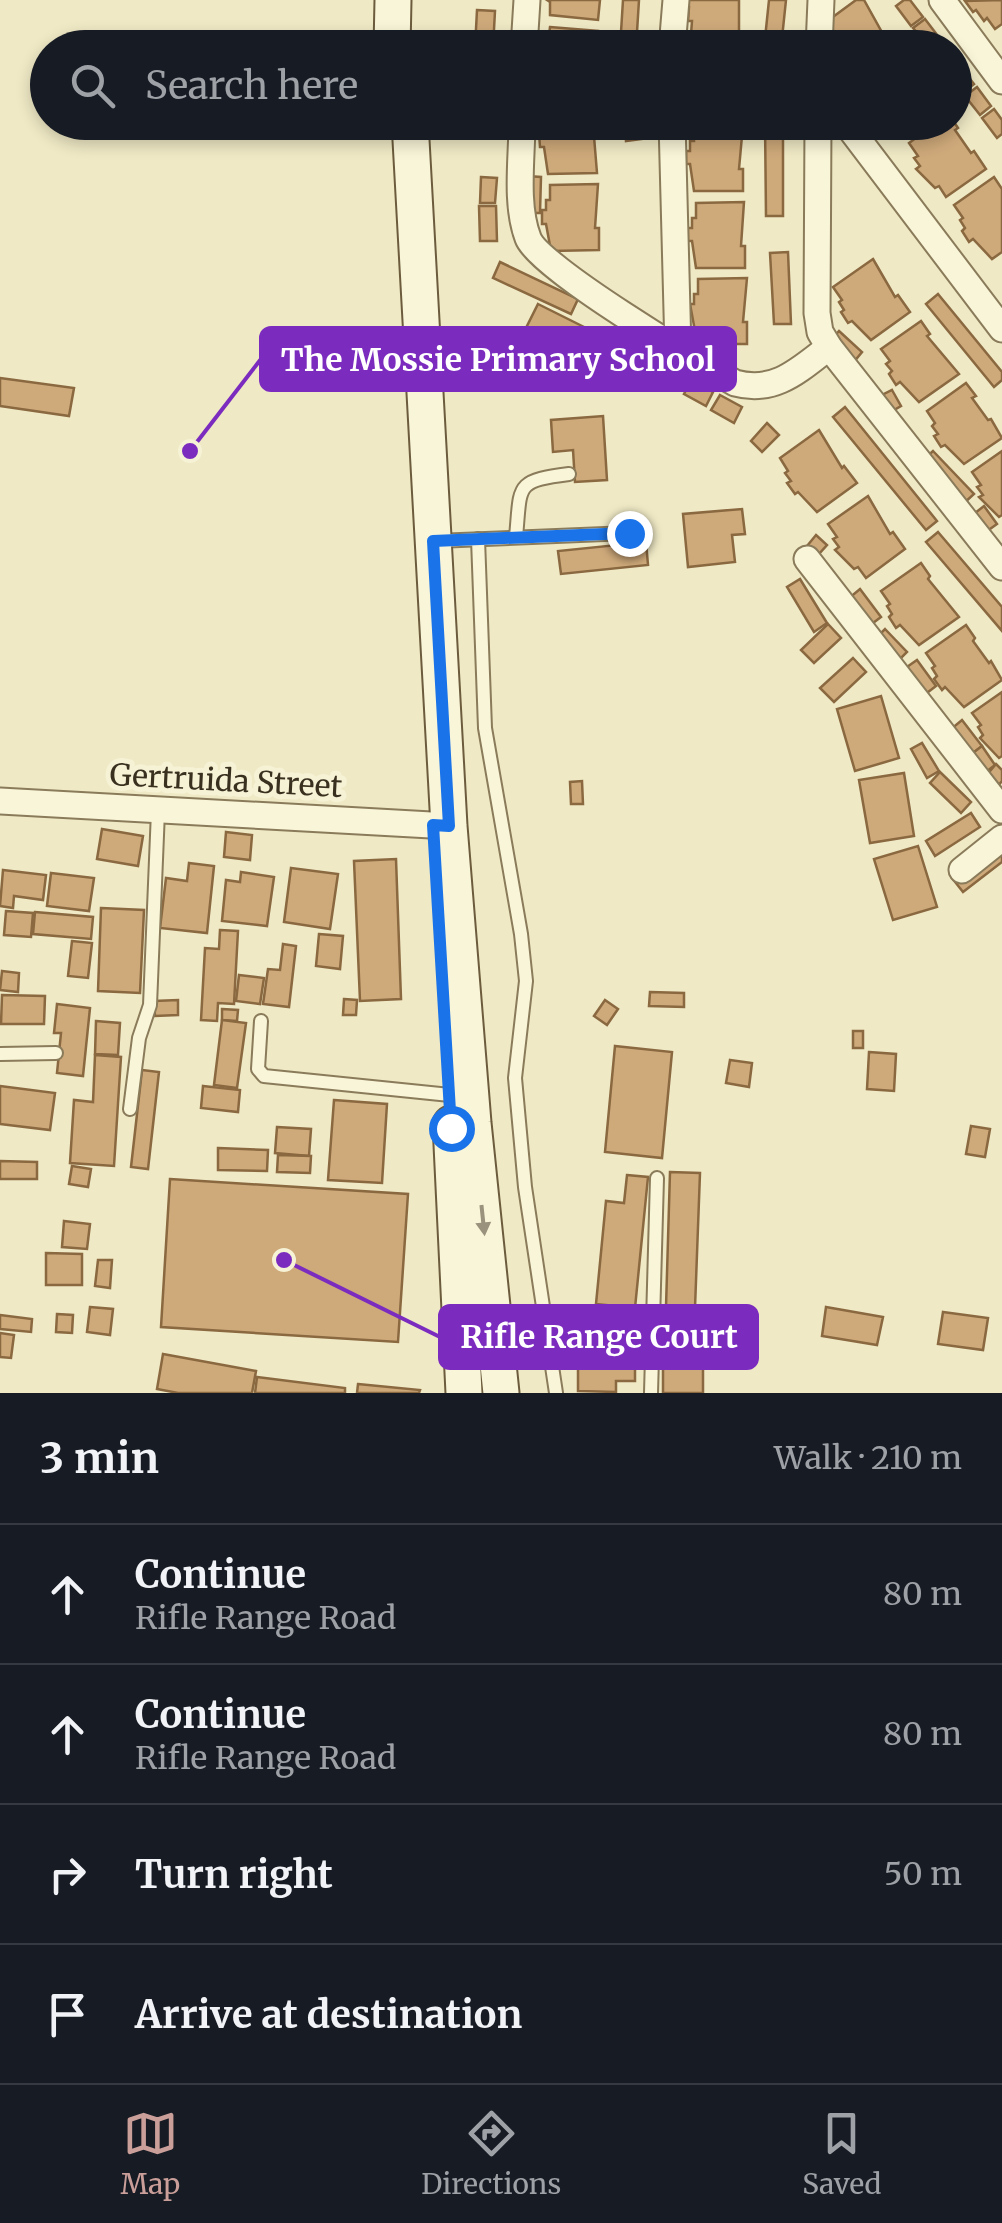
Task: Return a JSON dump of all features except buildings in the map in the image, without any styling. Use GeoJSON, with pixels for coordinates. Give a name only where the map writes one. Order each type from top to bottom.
{"type":"FeatureCollection","features":[{"type":"Feature","properties":{"kind":"main road"},"geometry":{"type":"LineString","coordinates":[[392,0],[392,30]]}},
{"type":"Feature","properties":{"kind":"main road"},"geometry":{"type":"LineString","coordinates":[[407,0],[407,30]]}},
{"type":"Feature","properties":{"kind":"main road"},"geometry":{"type":"LineString","coordinates":[[395,140],[441,826],[501,1393]]}},
{"type":"Feature","properties":{"kind":"main road"},"geometry":{"type":"LineString","coordinates":[[411,140],[433,541],[450,1095],[464,1393]]}},
{"type":"Feature","properties":{"kind":"street"},"geometry":{"type":"LineString","coordinates":[[525,30],[527,0]]}},
{"type":"Feature","properties":{"kind":"street"},"geometry":{"type":"LineString","coordinates":[[674,30],[676,0]]}},
{"type":"Feature","properties":{"kind":"street"},"geometry":{"type":"LineString","coordinates":[[819,30],[820,0]]}},
{"type":"Feature","properties":{"kind":"street"},"geometry":{"type":"LineString","coordinates":[[942,0],[964,30]]}},
{"type":"Feature","properties":{"kind":"street"},"geometry":{"type":"LineString","coordinates":[[972,40],[1002,81]]}},
{"type":"Feature","properties":{"kind":"street"},"geometry":{"type":"LineString","coordinates":[[522,140],[523,217],[528,240],[562,274],[735,383],[764,387],[796,372],[829,348]]}},
{"type":"Feature","properties":{"kind":"street"},"geometry":{"type":"LineString","coordinates":[[672,140],[678,348]]}},
{"type":"Feature","properties":{"kind":"street"},"geometry":{"type":"LineString","coordinates":[[818,140],[820,332],[1002,566]]}},
{"type":"Feature","properties":{"kind":"street"},"geometry":{"type":"LineString","coordinates":[[859,140],[1002,329]]}},
{"type":"Feature","properties":{"kind":"street"},"geometry":{"type":"LineString","coordinates":[[807,559],[1002,810]]}},
{"type":"Feature","properties":{"kind":"street","name":"Gertruida Street"},"geometry":{"type":"LineString","coordinates":[[0,801],[441,826]]}},
{"type":"Feature","properties":{"kind":"street"},"geometry":{"type":"LineString","coordinates":[[962,870],[1002,838]]}},
{"type":"Feature","properties":{"kind":"lane"},"geometry":{"type":"LineString","coordinates":[[516,537],[524,485],[532,479],[569,474]]}},
{"type":"Feature","properties":{"kind":"lane"},"geometry":{"type":"LineString","coordinates":[[433,541],[629,533]]}},
{"type":"Feature","properties":{"kind":"lane"},"geometry":{"type":"LineString","coordinates":[[478,539],[486,728],[526,980],[515,1078],[525,1188],[556,1393]]}},
{"type":"Feature","properties":{"kind":"lane"},"geometry":{"type":"LineString","coordinates":[[130,1109],[138,1038],[150,1004],[158,810]]}},
{"type":"Feature","properties":{"kind":"lane"},"geometry":{"type":"LineString","coordinates":[[261,1020],[258,1069],[264,1076],[450,1095]]}},
{"type":"Feature","properties":{"kind":"lane"},"geometry":{"type":"LineString","coordinates":[[0,1054],[56,1053]]}},
{"type":"Feature","properties":{"kind":"lane"},"geometry":{"type":"LineString","coordinates":[[652,1393],[657,1178]]}},
{"type":"Feature","properties":{"kind":"place","name":"The Mossie Primary School"},"geometry":{"type":"Point","coordinates":[190,451]}},
{"type":"Feature","properties":{"kind":"place","name":"Rifle Range Court"},"geometry":{"type":"Point","coordinates":[284,1260]}},
{"type":"Feature","properties":{"kind":"route"},"geometry":{"type":"LineString","coordinates":[[451,1128],[433,825],[449,826],[433,541],[629,533]]}}]}
